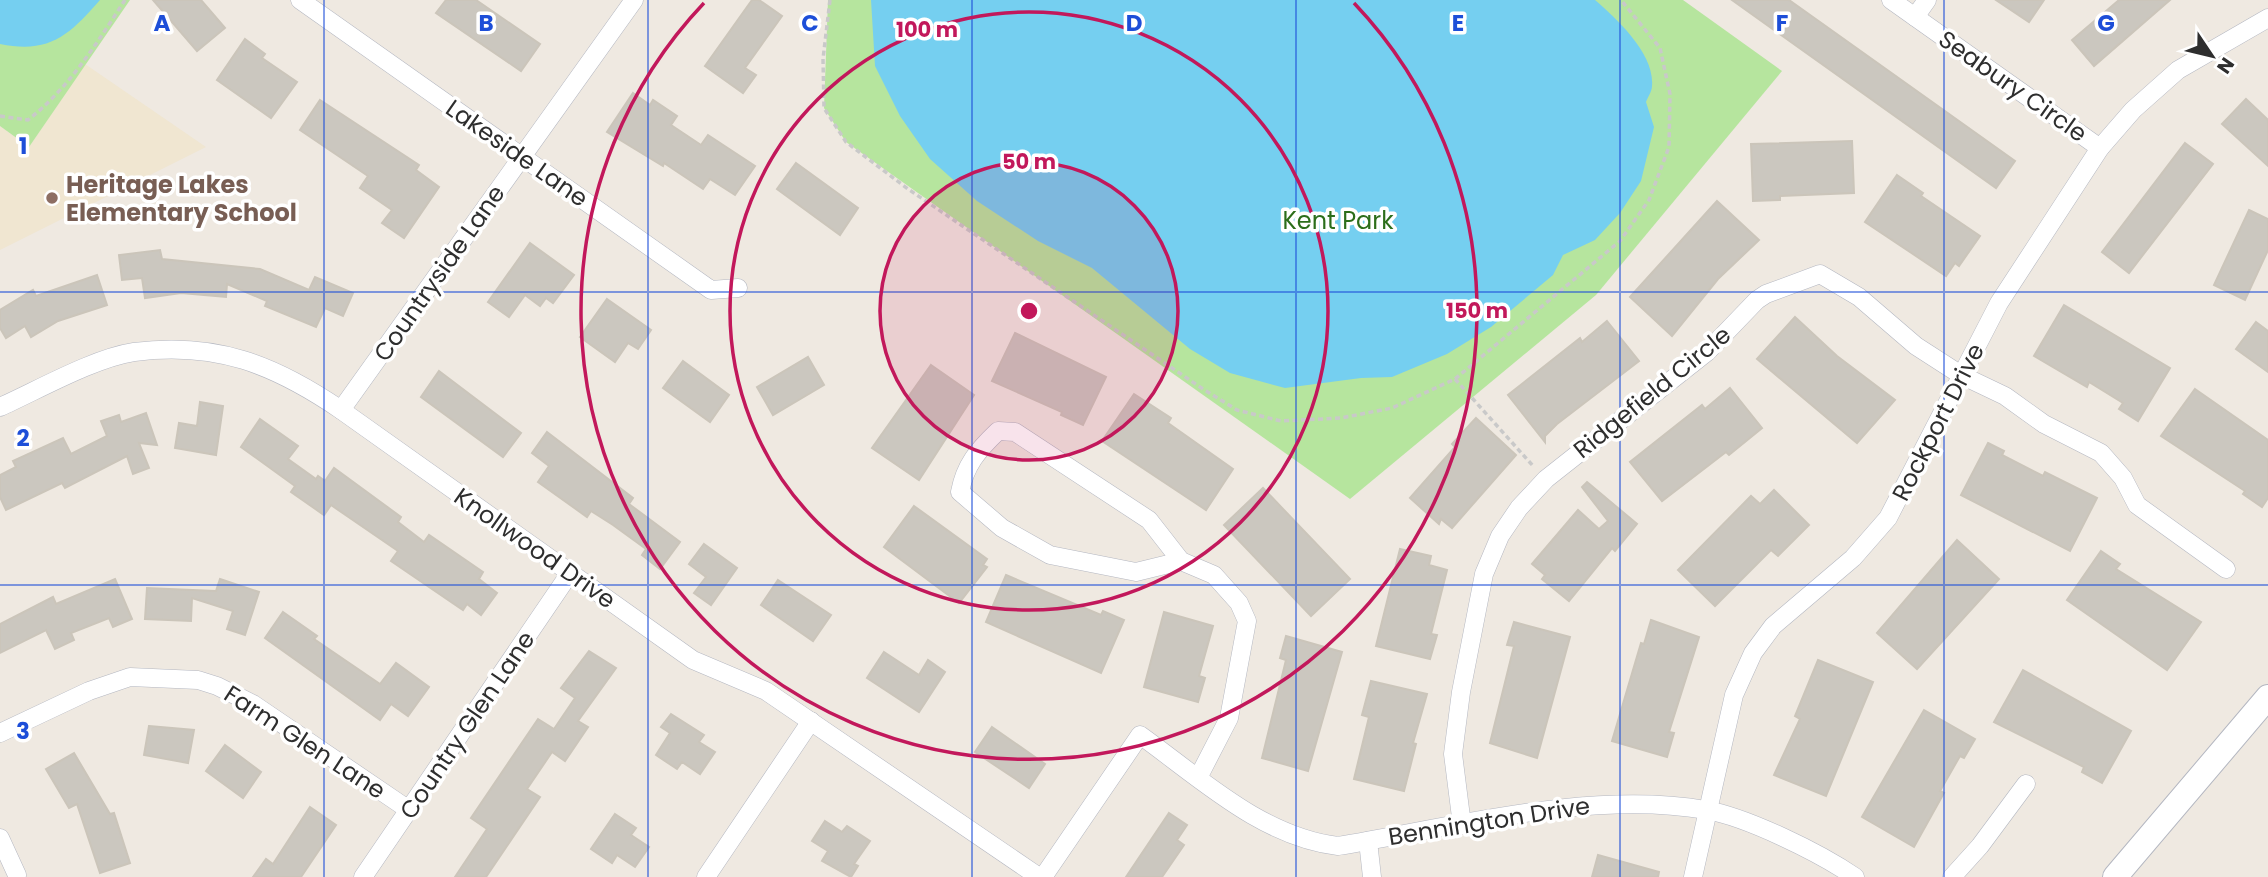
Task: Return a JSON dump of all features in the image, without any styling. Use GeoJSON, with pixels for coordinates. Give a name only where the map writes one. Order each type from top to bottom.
{"type":"FeatureCollection","features":[{"type":"Feature","properties":{"kind":"main road"},"geometry":{"type":"LineString","coordinates":[[2115,877],[2268,697]]}},
{"type":"Feature","properties":{"kind":"street","name":"Lakeside Lane"},"geometry":{"type":"LineString","coordinates":[[300,0],[711,290],[738,288]]}},
{"type":"Feature","properties":{"kind":"street","name":"Countryside Lane"},"geometry":{"type":"LineString","coordinates":[[341,410],[634,0]]}},
{"type":"Feature","properties":{"kind":"street","name":"Seabury Circle"},"geometry":{"type":"LineString","coordinates":[[1891,0],[2100,148]]}},
{"type":"Feature","properties":{"kind":"street"},"geometry":{"type":"LineString","coordinates":[[1915,17],[1927,0]]}},
{"type":"Feature","properties":{"kind":"street","name":"Rockport Drive"},"geometry":{"type":"LineString","coordinates":[[1693,877],[1734,695],[1753,653],[1787,612],[1853,558],[1879,532],[1999,303],[2100,148],[2133,110],[2178,70],[2268,18]]}},
{"type":"Feature","properties":{"kind":"street","name":"Ridgefield Circle"},"geometry":{"type":"LineString","coordinates":[[1462,825],[1453,754],[1478,599],[1484,574],[1500,536],[1519,508],[1546,479],[1707,352],[1757,300],[1766,294],[1820,274],[1858,297],[1907,339],[1961,375],[2005,396],[2044,424],[2101,453],[2123,478],[2137,505],[2227,569]]}},
{"type":"Feature","properties":{"kind":"street","name":"Knollwood Drive"},"geometry":{"type":"LineString","coordinates":[[0,407],[85,369],[133,352],[182,350],[224,354],[262,364],[298,381],[341,410],[693,660],[766,691],[1041,877]]}},
{"type":"Feature","properties":{"kind":"street"},"geometry":{"type":"LineString","coordinates":[[1181,561],[1136,572],[1050,555],[1002,528],[960,492],[964,474],[974,454],[998,431],[1016,432],[1149,520],[1181,561],[1214,575],[1239,603],[1247,621],[1228,719],[1199,776]]}},
{"type":"Feature","properties":{"kind":"street","name":"Country Glen Lane"},"geometry":{"type":"LineString","coordinates":[[363,877],[570,573]]}},
{"type":"Feature","properties":{"kind":"street","name":"Farm Glen Lane"},"geometry":{"type":"LineString","coordinates":[[0,733],[89,691],[130,677],[198,680],[217,685],[253,704],[409,810]]}},
{"type":"Feature","properties":{"kind":"street"},"geometry":{"type":"LineString","coordinates":[[705,877],[811,722]]}},
{"type":"Feature","properties":{"kind":"street","name":"Bennington Drive"},"geometry":{"type":"LineString","coordinates":[[1041,877],[1140,735],[1284,833],[1338,846],[1589,804],[1644,804],[1707,810],[1777,835],[1821,856],[1855,877]]}},
{"type":"Feature","properties":{"kind":"street"},"geometry":{"type":"LineString","coordinates":[[1952,877],[1980,846],[2026,783]]}},
{"type":"Feature","properties":{"kind":"street"},"geometry":{"type":"LineString","coordinates":[[0,838],[18,875]]}},
{"type":"Feature","properties":{"kind":"street"},"geometry":{"type":"LineString","coordinates":[[1368,841],[1371,877]]}},
{"type":"Feature","properties":{"kind":"path"},"geometry":{"type":"LineString","coordinates":[[0,116],[28,120],[50,103],[96,44],[125,0]]}},
{"type":"Feature","properties":{"kind":"path"},"geometry":{"type":"LineString","coordinates":[[830,0],[823,60],[824,107],[846,142],[908,189],[1226,403],[1237,410],[1281,421],[1341,418],[1392,408],[1455,379],[1620,241],[1649,200],[1669,147],[1670,94],[1660,48],[1621,0]]}},
{"type":"Feature","properties":{"kind":"path"},"geometry":{"type":"LineString","coordinates":[[1455,379],[1546,479]]}},
{"type":"Feature","properties":{"kind":"shaded area","name":"Heritage Lakes Elementary School"},"geometry":{"type":"Polygon","coordinates":[[[85,64],[206,147],[0,250],[0,126],[29,147],[85,64]]]}},
{"type":"Feature","properties":{"kind":"green space"},"geometry":{"type":"Polygon","coordinates":[[[0,0],[130,0],[29,147],[0,126],[0,0]]]}},
{"type":"Feature","properties":{"kind":"green space","name":"Kent Park"},"geometry":{"type":"Polygon","coordinates":[[[828,0],[1683,0],[1782,71],[1596,295],[1350,499],[846,142],[824,108],[828,0]]]}},
{"type":"Feature","properties":{"kind":"water"},"geometry":{"type":"Polygon","coordinates":[[[0,0],[100,0],[78,23],[57,39],[45,44],[17,46],[0,44],[0,0]]]}},
{"type":"Feature","properties":{"kind":"water","name":"Kent Park"},"geometry":{"type":"Polygon","coordinates":[[[871,0],[1595,0],[1633,38],[1647,62],[1652,86],[1646,102],[1654,127],[1641,181],[1620,213],[1595,240],[1563,255],[1553,275],[1491,327],[1447,354],[1392,377],[1361,378],[1285,388],[1230,373],[1190,349],[1092,268],[1038,241],[977,201],[930,159],[900,116],[875,66],[871,0]]]}},
{"type":"Feature","properties":{"kind":"building"},"geometry":{"type":"Polygon","coordinates":[[[153,0],[201,0],[225,28],[197,51],[153,0]]]}},
{"type":"Feature","properties":{"kind":"building"},"geometry":{"type":"Polygon","coordinates":[[[446,0],[476,0],[540,44],[521,71],[436,13],[446,0]]]}},
{"type":"Feature","properties":{"kind":"building"},"geometry":{"type":"Polygon","coordinates":[[[752,0],[759,0],[782,16],[745,68],[756,75],[743,93],[705,66],[752,0]]]}},
{"type":"Feature","properties":{"kind":"building"},"geometry":{"type":"Polygon","coordinates":[[[1732,0],[1789,0],[2015,161],[1996,188],[1732,0]]]}},
{"type":"Feature","properties":{"kind":"building"},"geometry":{"type":"Polygon","coordinates":[[[1996,0],[2044,0],[2029,22],[1996,0]]]}},
{"type":"Feature","properties":{"kind":"building"},"geometry":{"type":"Polygon","coordinates":[[[2119,0],[2170,0],[2094,66],[2072,40],[2119,0]]]}},
{"type":"Feature","properties":{"kind":"building"},"geometry":{"type":"Polygon","coordinates":[[[245,39],[265,54],[262,58],[297,82],[271,118],[217,80],[245,39]]]}},
{"type":"Feature","properties":{"kind":"building"},"geometry":{"type":"Polygon","coordinates":[[[633,93],[650,105],[653,100],[677,116],[671,125],[701,145],[708,135],[755,166],[735,195],[710,179],[703,189],[664,163],[663,166],[607,132],[633,93]]]}},
{"type":"Feature","properties":{"kind":"building"},"geometry":{"type":"Polygon","coordinates":[[[2246,99],[2268,120],[2268,166],[2222,124],[2246,99]]]}},
{"type":"Feature","properties":{"kind":"building"},"geometry":{"type":"Polygon","coordinates":[[[320,100],[419,165],[416,170],[439,187],[404,238],[382,223],[392,210],[360,188],[368,176],[300,130],[320,100]]]}},
{"type":"Feature","properties":{"kind":"building"},"geometry":{"type":"Polygon","coordinates":[[[1852,141],[1854,193],[1780,196],[1780,200],[1753,201],[1751,144],[1852,141]]]}},
{"type":"Feature","properties":{"kind":"building"},"geometry":{"type":"Polygon","coordinates":[[[2185,143],[2213,164],[2129,273],[2102,252],[2185,143]]]}},
{"type":"Feature","properties":{"kind":"building"},"geometry":{"type":"Polygon","coordinates":[[[796,163],[858,208],[840,235],[777,189],[796,163]]]}},
{"type":"Feature","properties":{"kind":"building"},"geometry":{"type":"Polygon","coordinates":[[[1897,175],[1923,193],[1921,196],[1980,236],[1959,266],[1955,263],[1946,276],[1865,222],[1897,175]]]}},
{"type":"Feature","properties":{"kind":"building"},"geometry":{"type":"Polygon","coordinates":[[[1717,201],[1759,240],[1718,279],[1672,336],[1630,297],[1717,201]]]}},
{"type":"Feature","properties":{"kind":"building"},"geometry":{"type":"Polygon","coordinates":[[[2249,210],[2268,219],[2268,250],[2245,300],[2214,285],[2249,210]]]}},
{"type":"Feature","properties":{"kind":"building"},"geometry":{"type":"Polygon","coordinates":[[[530,243],[574,275],[553,303],[546,298],[540,306],[525,295],[509,317],[488,302],[530,243]]]}},
{"type":"Feature","properties":{"kind":"building"},"geometry":{"type":"Polygon","coordinates":[[[160,250],[162,259],[260,269],[309,290],[315,277],[353,293],[343,316],[325,308],[316,327],[265,306],[267,301],[227,284],[226,297],[181,293],[145,298],[142,278],[122,280],[119,255],[160,250]]]}},
{"type":"Feature","properties":{"kind":"building"},"geometry":{"type":"Polygon","coordinates":[[[97,275],[107,305],[58,321],[31,337],[25,326],[6,338],[0,328],[0,310],[33,290],[36,296],[97,275]]]}},
{"type":"Feature","properties":{"kind":"building"},"geometry":{"type":"Polygon","coordinates":[[[607,299],[651,330],[638,349],[628,343],[615,362],[580,337],[607,299]]]}},
{"type":"Feature","properties":{"kind":"building"},"geometry":{"type":"Polygon","coordinates":[[[2064,305],[2170,368],[2138,421],[2119,409],[2123,403],[2089,382],[2087,387],[2034,356],[2064,305]]]}},
{"type":"Feature","properties":{"kind":"building"},"geometry":{"type":"Polygon","coordinates":[[[1795,317],[1837,356],[1895,400],[1857,443],[1757,359],[1795,317]]]}},
{"type":"Feature","properties":{"kind":"building"},"geometry":{"type":"Polygon","coordinates":[[[1607,321],[1639,361],[1557,424],[1545,436],[1545,442],[1508,395],[1580,338],[1582,342],[1607,321]]]}},
{"type":"Feature","properties":{"kind":"building"},"geometry":{"type":"Polygon","coordinates":[[[2256,322],[2268,331],[2268,372],[2236,349],[2256,322]]]}},
{"type":"Feature","properties":{"kind":"building"},"geometry":{"type":"Polygon","coordinates":[[[1015,333],[1106,377],[1083,425],[1061,415],[1062,412],[992,381],[1015,333]]]}},
{"type":"Feature","properties":{"kind":"building"},"geometry":{"type":"Polygon","coordinates":[[[808,357],[824,385],[773,415],[757,387],[808,357]]]}},
{"type":"Feature","properties":{"kind":"building"},"geometry":{"type":"Polygon","coordinates":[[[683,361],[729,395],[710,422],[663,388],[683,361]]]}},
{"type":"Feature","properties":{"kind":"building"},"geometry":{"type":"Polygon","coordinates":[[[931,365],[974,395],[919,480],[872,448],[931,365]]]}},
{"type":"Feature","properties":{"kind":"building"},"geometry":{"type":"Polygon","coordinates":[[[439,371],[521,433],[503,457],[421,397],[439,371]]]}},
{"type":"Feature","properties":{"kind":"building"},"geometry":{"type":"Polygon","coordinates":[[[1730,388],[1762,428],[1729,455],[1726,452],[1662,501],[1630,462],[1702,405],[1705,409],[1730,388]]]}},
{"type":"Feature","properties":{"kind":"building"},"geometry":{"type":"Polygon","coordinates":[[[2195,389],[2268,440],[2268,498],[2262,507],[2243,494],[2245,491],[2161,436],[2195,389]]]}},
{"type":"Feature","properties":{"kind":"building"},"geometry":{"type":"Polygon","coordinates":[[[1134,394],[1171,418],[1168,423],[1233,469],[1206,510],[1102,441],[1134,394]]]}},
{"type":"Feature","properties":{"kind":"building"},"geometry":{"type":"Polygon","coordinates":[[[200,402],[223,406],[216,455],[175,448],[179,423],[197,426],[200,402]]]}},
{"type":"Feature","properties":{"kind":"building"},"geometry":{"type":"Polygon","coordinates":[[[146,413],[157,445],[139,443],[149,468],[133,474],[127,456],[65,488],[62,483],[6,510],[0,497],[0,475],[16,467],[13,461],[63,438],[71,454],[107,436],[101,421],[119,415],[121,422],[146,413]]]}},
{"type":"Feature","properties":{"kind":"building"},"geometry":{"type":"Polygon","coordinates":[[[1476,418],[1516,455],[1452,528],[1441,519],[1439,524],[1410,498],[1455,447],[1452,444],[1476,418]]]}},
{"type":"Feature","properties":{"kind":"building"},"geometry":{"type":"Polygon","coordinates":[[[260,419],[298,446],[288,459],[316,479],[318,476],[325,481],[334,468],[401,517],[398,522],[424,542],[429,535],[483,572],[479,579],[497,593],[481,615],[467,604],[463,610],[391,561],[398,551],[331,505],[324,515],[291,492],[295,486],[241,447],[260,419]]]}},
{"type":"Feature","properties":{"kind":"building"},"geometry":{"type":"Polygon","coordinates":[[[547,432],[633,498],[629,504],[680,542],[660,569],[642,555],[646,549],[613,525],[591,511],[587,517],[538,482],[549,466],[532,453],[547,432]]]}},
{"type":"Feature","properties":{"kind":"building"},"geometry":{"type":"Polygon","coordinates":[[[1988,443],[2004,451],[2002,455],[2043,476],[2045,472],[2097,498],[2070,551],[1961,495],[1988,443]]]}},
{"type":"Feature","properties":{"kind":"building"},"geometry":{"type":"Polygon","coordinates":[[[1587,482],[1637,524],[1615,551],[1612,548],[1569,601],[1542,579],[1545,575],[1532,564],[1578,510],[1599,529],[1608,521],[1582,487],[1587,482]]]}},
{"type":"Feature","properties":{"kind":"building"},"geometry":{"type":"Polygon","coordinates":[[[1263,488],[1350,579],[1311,616],[1224,525],[1263,488]]]}},
{"type":"Feature","properties":{"kind":"building"},"geometry":{"type":"Polygon","coordinates":[[[1774,490],[1809,525],[1778,556],[1771,550],[1715,606],[1678,570],[1751,496],[1760,504],[1774,490]]]}},
{"type":"Feature","properties":{"kind":"building"},"geometry":{"type":"Polygon","coordinates":[[[914,506],[987,559],[983,565],[987,567],[959,603],[884,547],[914,506]]]}},
{"type":"Feature","properties":{"kind":"building"},"geometry":{"type":"Polygon","coordinates":[[[1957,540],[1999,579],[1917,669],[1877,633],[1957,540]]]}},
{"type":"Feature","properties":{"kind":"building"},"geometry":{"type":"Polygon","coordinates":[[[704,544],[737,568],[711,605],[694,593],[706,577],[689,564],[704,544]]]}},
{"type":"Feature","properties":{"kind":"building"},"geometry":{"type":"Polygon","coordinates":[[[1400,549],[1431,556],[1429,565],[1447,570],[1431,634],[1437,635],[1430,659],[1376,646],[1400,549]]]}},
{"type":"Feature","properties":{"kind":"building"},"geometry":{"type":"Polygon","coordinates":[[[2101,551],[2120,564],[2116,569],[2201,622],[2167,670],[2067,600],[2101,551]]]}},
{"type":"Feature","properties":{"kind":"building"},"geometry":{"type":"Polygon","coordinates":[[[1006,575],[1101,615],[1103,611],[1124,620],[1101,673],[986,622],[1006,575]]]}},
{"type":"Feature","properties":{"kind":"building"},"geometry":{"type":"Polygon","coordinates":[[[115,579],[132,619],[113,627],[109,618],[71,633],[74,640],[55,649],[46,630],[0,653],[0,624],[53,597],[56,604],[115,579]]]}},
{"type":"Feature","properties":{"kind":"building"},"geometry":{"type":"Polygon","coordinates":[[[220,579],[259,592],[245,635],[227,629],[233,611],[192,598],[191,621],[145,619],[147,588],[216,591],[220,579]]]}},
{"type":"Feature","properties":{"kind":"building"},"geometry":{"type":"Polygon","coordinates":[[[778,580],[831,615],[813,641],[761,605],[778,580]]]}},
{"type":"Feature","properties":{"kind":"building"},"geometry":{"type":"Polygon","coordinates":[[[283,612],[317,636],[314,639],[380,684],[396,663],[429,687],[408,716],[391,704],[380,720],[265,638],[283,612]]]}},
{"type":"Feature","properties":{"kind":"building"},"geometry":{"type":"Polygon","coordinates":[[[1164,612],[1213,626],[1199,676],[1205,678],[1198,702],[1144,687],[1164,612]]]}},
{"type":"Feature","properties":{"kind":"building"},"geometry":{"type":"Polygon","coordinates":[[[1651,620],[1699,637],[1669,732],[1674,733],[1667,757],[1612,741],[1641,643],[1644,644],[1651,620]]]}},
{"type":"Feature","properties":{"kind":"building"},"geometry":{"type":"Polygon","coordinates":[[[1514,622],[1570,637],[1537,758],[1490,743],[1514,646],[1507,645],[1514,622]]]}},
{"type":"Feature","properties":{"kind":"building"},"geometry":{"type":"Polygon","coordinates":[[[1286,636],[1342,652],[1308,771],[1262,758],[1286,660],[1280,658],[1286,636]]]}},
{"type":"Feature","properties":{"kind":"building"},"geometry":{"type":"Polygon","coordinates":[[[589,651],[616,668],[578,721],[588,727],[565,761],[552,752],[527,789],[540,797],[486,877],[455,877],[487,829],[471,818],[538,719],[554,729],[575,698],[561,688],[589,651]]]}},
{"type":"Feature","properties":{"kind":"building"},"geometry":{"type":"Polygon","coordinates":[[[884,652],[919,675],[928,660],[945,672],[919,712],[867,678],[884,652]]]}},
{"type":"Feature","properties":{"kind":"building"},"geometry":{"type":"Polygon","coordinates":[[[1818,660],[1873,682],[1826,796],[1774,775],[1800,719],[1795,716],[1818,660]]]}},
{"type":"Feature","properties":{"kind":"building"},"geometry":{"type":"Polygon","coordinates":[[[2023,670],[2131,731],[2102,783],[2082,772],[2084,767],[1994,722],[2023,670]]]}},
{"type":"Feature","properties":{"kind":"building"},"geometry":{"type":"Polygon","coordinates":[[[1371,681],[1427,694],[1413,743],[1416,744],[1404,791],[1354,779],[1369,717],[1362,715],[1371,681]]]}},
{"type":"Feature","properties":{"kind":"building"},"geometry":{"type":"Polygon","coordinates":[[[1924,710],[1975,739],[1964,758],[1960,756],[1940,791],[1944,793],[1914,847],[1862,817],[1924,710]]]}},
{"type":"Feature","properties":{"kind":"building"},"geometry":{"type":"Polygon","coordinates":[[[671,714],[704,735],[699,742],[715,752],[700,774],[682,762],[677,769],[656,755],[670,733],[661,727],[671,714]]]}},
{"type":"Feature","properties":{"kind":"building"},"geometry":{"type":"Polygon","coordinates":[[[149,726],[194,730],[188,763],[144,755],[149,726]]]}},
{"type":"Feature","properties":{"kind":"building"},"geometry":{"type":"Polygon","coordinates":[[[992,727],[1045,764],[1029,788],[975,752],[992,727]]]}},
{"type":"Feature","properties":{"kind":"building"},"geometry":{"type":"Polygon","coordinates":[[[225,745],[261,772],[243,798],[206,771],[225,745]]]}},
{"type":"Feature","properties":{"kind":"building"},"geometry":{"type":"Polygon","coordinates":[[[74,753],[110,814],[114,813],[130,863],[100,873],[77,804],[69,808],[46,769],[74,753]]]}},
{"type":"Feature","properties":{"kind":"building"},"geometry":{"type":"Polygon","coordinates":[[[310,807],[336,825],[301,877],[253,877],[266,859],[273,864],[310,807]]]}},
{"type":"Feature","properties":{"kind":"building"},"geometry":{"type":"Polygon","coordinates":[[[1169,813],[1187,825],[1177,840],[1184,845],[1162,877],[1126,877],[1169,813]]]}},
{"type":"Feature","properties":{"kind":"building"},"geometry":{"type":"Polygon","coordinates":[[[615,814],[636,828],[631,835],[649,847],[635,867],[617,855],[612,863],[591,849],[615,814]]]}},
{"type":"Feature","properties":{"kind":"building"},"geometry":{"type":"Polygon","coordinates":[[[825,821],[842,832],[847,826],[870,841],[854,864],[858,866],[851,877],[822,861],[828,851],[812,841],[825,821]]]}},
{"type":"Feature","properties":{"kind":"building"},"geometry":{"type":"Polygon","coordinates":[[[1598,855],[1659,872],[1658,877],[1592,877],[1598,855]]]}},
{"type":"Feature","properties":{"kind":"place","name":"Heritage Lakes Elementary School"},"geometry":{"type":"Point","coordinates":[52,198]}}]}
